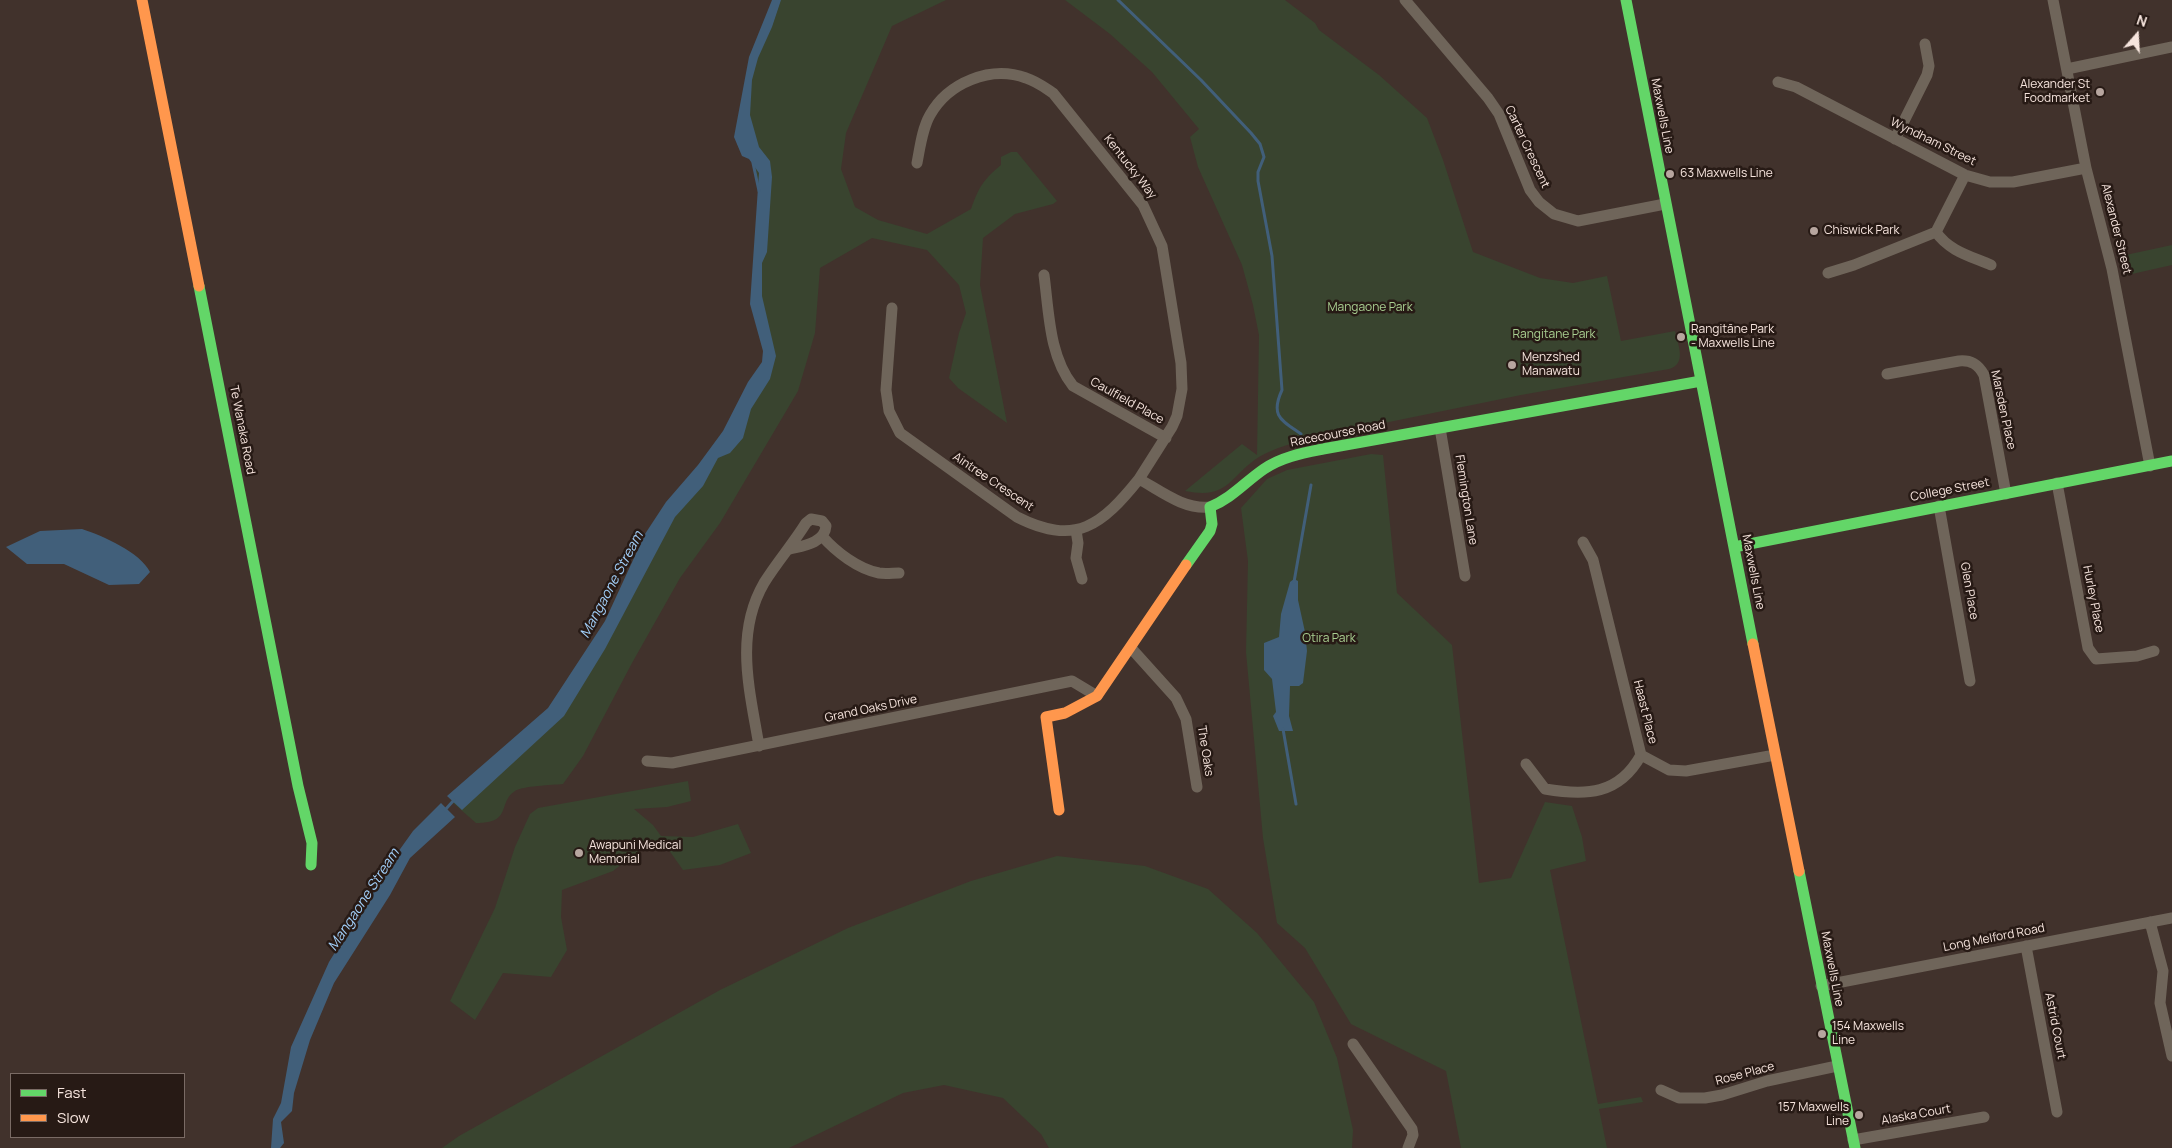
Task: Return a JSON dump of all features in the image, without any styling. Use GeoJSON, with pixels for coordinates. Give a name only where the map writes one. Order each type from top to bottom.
{"type":"FeatureCollection","features":[{"type":"Feature","properties":{"kind":"street","name":"Te Wanaka Road"},"geometry":{"type":"LineString","coordinates":[[142,0],[298,786],[312,843],[311,865]]}},
{"type":"Feature","properties":{"kind":"street","name":"Carter Crescent"},"geometry":{"type":"LineString","coordinates":[[1405,0],[1488,98],[1499,114],[1530,190],[1539,202],[1554,214],[1578,221],[1665,204]]}},
{"type":"Feature","properties":{"kind":"street","name":"Maxwells Line"},"geometry":{"type":"LineString","coordinates":[[1626,0],[1700,381],[1854,1144]]}},
{"type":"Feature","properties":{"kind":"street","name":"Alexander Street"},"geometry":{"type":"LineString","coordinates":[[2052,0],[2086,168],[2112,269],[2150,466]]}},
{"type":"Feature","properties":{"kind":"street"},"geometry":{"type":"LineString","coordinates":[[1894,139],[1927,75],[1928,66],[1925,44]]}},
{"type":"Feature","properties":{"kind":"street"},"geometry":{"type":"LineString","coordinates":[[2067,69],[2172,47]]}},
{"type":"Feature","properties":{"kind":"street","name":"Kentucky Way"},"geometry":{"type":"LineString","coordinates":[[916,163],[929,117],[936,105],[952,90],[972,79],[1002,74],[1025,77],[1053,93],[1065,106],[1143,205],[1162,246],[1182,376],[1179,409],[1166,438],[1139,479]]}},
{"type":"Feature","properties":{"kind":"street","name":"Wyndham Street"},"geometry":{"type":"LineString","coordinates":[[1778,82],[1796,87],[1965,175],[1990,182],[2013,182],[2086,168]]}},
{"type":"Feature","properties":{"kind":"street"},"geometry":{"type":"LineString","coordinates":[[1828,273],[1854,265],[1936,232],[1965,175]]}},
{"type":"Feature","properties":{"kind":"street"},"geometry":{"type":"LineString","coordinates":[[1936,232],[1943,243],[1991,265]]}},
{"type":"Feature","properties":{"kind":"street","name":"Caulfield Place"},"geometry":{"type":"LineString","coordinates":[[1044,275],[1056,356],[1063,374],[1073,386],[1166,438]]}},
{"type":"Feature","properties":{"kind":"street","name":"Aintree Crescent"},"geometry":{"type":"LineString","coordinates":[[892,308],[886,390],[889,411],[900,433],[1017,517],[1033,525],[1050,530],[1087,528],[1101,520],[1139,479]]}},
{"type":"Feature","properties":{"kind":"street","name":"Marsden Place"},"geometry":{"type":"LineString","coordinates":[[1887,374],[1958,360],[1968,360],[1980,368],[1984,375],[2006,494]]}},
{"type":"Feature","properties":{"kind":"street","name":"Racecourse Road"},"geometry":{"type":"LineString","coordinates":[[1210,507],[1228,500],[1264,469],[1285,458],[1323,449],[1700,381]]}},
{"type":"Feature","properties":{"kind":"street","name":"Flemington Lane"},"geometry":{"type":"LineString","coordinates":[[1440,428],[1464,576]]}},
{"type":"Feature","properties":{"kind":"street","name":"College Street"},"geometry":{"type":"LineString","coordinates":[[1734,547],[2172,461]]}},
{"type":"Feature","properties":{"kind":"street"},"geometry":{"type":"LineString","coordinates":[[1059,810],[1046,717],[1065,713],[1097,696],[1210,531],[1212,524],[1210,507],[1201,508],[1181,502],[1139,479]]}},
{"type":"Feature","properties":{"kind":"street","name":"Hurley Place"},"geometry":{"type":"LineString","coordinates":[[2057,484],[2088,648],[2096,658],[2137,656],[2154,651]]}},
{"type":"Feature","properties":{"kind":"street","name":"Glen Place"},"geometry":{"type":"LineString","coordinates":[[1939,506],[1970,681]]}},
{"type":"Feature","properties":{"kind":"street"},"geometry":{"type":"LineString","coordinates":[[759,746],[746,674],[746,637],[750,619],[764,583],[811,519],[822,521],[826,526],[822,536],[809,544],[790,549]]}},
{"type":"Feature","properties":{"kind":"street"},"geometry":{"type":"LineString","coordinates":[[1076,530],[1078,543],[1076,558],[1082,579]]}},
{"type":"Feature","properties":{"kind":"street"},"geometry":{"type":"LineString","coordinates":[[822,536],[829,544],[854,562],[879,573],[899,573]]}},
{"type":"Feature","properties":{"kind":"street","name":"Haast Place"},"geometry":{"type":"LineString","coordinates":[[1583,542],[1593,560],[1641,755],[1669,770],[1686,771],[1775,755]]}},
{"type":"Feature","properties":{"kind":"street","name":"The Oaks"},"geometry":{"type":"LineString","coordinates":[[1131,648],[1176,698],[1186,719],[1197,788]]}},
{"type":"Feature","properties":{"kind":"street","name":"Grand Oaks Drive"},"geometry":{"type":"LineString","coordinates":[[647,761],[672,763],[1072,681],[1097,696]]}},
{"type":"Feature","properties":{"kind":"street"},"geometry":{"type":"LineString","coordinates":[[1526,764],[1545,789],[1574,793],[1599,790],[1617,783],[1632,771],[1641,755]]}},
{"type":"Feature","properties":{"kind":"street","name":"Long Melford Road"},"geometry":{"type":"LineString","coordinates":[[1822,986],[2172,918]]}},
{"type":"Feature","properties":{"kind":"street"},"geometry":{"type":"LineString","coordinates":[[2150,922],[2162,971],[2160,1003],[2172,1056]]}},
{"type":"Feature","properties":{"kind":"street","name":"Astrid Court"},"geometry":{"type":"LineString","coordinates":[[2026,946],[2057,1112]]}},
{"type":"Feature","properties":{"kind":"street"},"geometry":{"type":"LineString","coordinates":[[1353,1044],[1412,1129],[1413,1135],[1408,1148]]}},
{"type":"Feature","properties":{"kind":"street","name":"Rose Place"},"geometry":{"type":"LineString","coordinates":[[1660,1090],[1679,1098],[1705,1098],[1722,1095],[1767,1081],[1837,1066]]}},
{"type":"Feature","properties":{"kind":"street","name":"Alaska Court"},"geometry":{"type":"LineString","coordinates":[[1854,1144],[1984,1118]]}},
{"type":"Feature","properties":{"kind":"green space"},"geometry":{"type":"Polygon","coordinates":[[[775,0],[946,0],[892,26],[846,133],[841,169],[855,207],[878,220],[927,234],[971,209],[982,184],[1001,165],[1001,157],[1011,152],[1017,152],[1057,201],[1053,204],[1015,214],[983,238],[980,285],[1007,423],[958,388],[949,378],[959,333],[966,313],[959,285],[927,250],[872,238],[820,268],[815,333],[798,391],[720,523],[680,578],[583,756],[563,784],[519,789],[510,796],[500,816],[495,820],[476,823],[452,802],[560,698],[723,441],[766,358],[754,301],[760,199],[748,135],[748,75],[775,0]]]}},
{"type":"Feature","properties":{"kind":"green space","name":"Mangaone Park"},"geometry":{"type":"Polygon","coordinates":[[[1065,0],[1285,0],[1315,23],[1319,30],[1379,75],[1427,118],[1473,252],[1540,278],[1573,283],[1607,276],[1621,341],[1675,331],[1680,353],[1678,363],[1675,367],[1669,369],[1521,395],[1311,438],[1278,448],[1259,457],[1220,489],[1200,493],[1185,491],[1242,444],[1257,455],[1259,335],[1253,305],[1242,265],[1198,167],[1190,137],[1199,129],[1152,72],[1110,34],[1065,0]]]}},
{"type":"Feature","properties":{"kind":"green space"},"geometry":{"type":"Polygon","coordinates":[[[2172,245],[2172,265],[2123,276],[2121,256],[2172,245]]]}},
{"type":"Feature","properties":{"kind":"green space","name":"Otira Park"},"geometry":{"type":"Polygon","coordinates":[[[1371,454],[1383,455],[1397,593],[1452,645],[1479,883],[1511,878],[1545,802],[1572,806],[1582,837],[1586,861],[1550,870],[1598,1104],[1641,1097],[1643,1102],[1599,1109],[1607,1148],[1461,1148],[1446,1071],[1351,1024],[1305,948],[1277,923],[1263,838],[1246,652],[1248,561],[1241,508],[1267,479],[1287,470],[1371,454]]]}},
{"type":"Feature","properties":{"kind":"green space"},"geometry":{"type":"Polygon","coordinates":[[[688,781],[691,801],[667,807],[634,809],[653,825],[661,836],[693,837],[738,824],[751,853],[720,865],[683,870],[666,846],[639,851],[613,871],[562,890],[561,917],[567,950],[551,977],[503,973],[475,1020],[450,1001],[495,908],[515,847],[530,814],[538,808],[688,781]]]}},
{"type":"Feature","properties":{"kind":"green space"},"geometry":{"type":"Polygon","coordinates":[[[1057,856],[1145,866],[1208,889],[1257,933],[1314,1002],[1337,1058],[1353,1130],[1352,1148],[1049,1148],[1041,1134],[1003,1098],[944,1085],[903,1093],[789,1148],[442,1148],[459,1136],[720,990],[848,928],[971,881],[1057,856]]]}},
{"type":"Feature","properties":{"kind":"water"},"geometry":{"type":"Polygon","coordinates":[[[772,0],[781,0],[772,27],[758,58],[752,80],[750,115],[759,147],[770,161],[772,177],[767,252],[762,263],[762,296],[776,356],[770,379],[751,409],[743,438],[730,453],[718,458],[703,486],[675,517],[605,649],[564,716],[462,810],[447,796],[548,708],[605,621],[645,534],[666,502],[698,465],[723,431],[748,382],[762,362],[763,351],[750,304],[759,173],[749,159],[742,156],[734,137],[749,57],[772,0]]]}},
{"type":"Feature","properties":{"kind":"water"},"geometry":{"type":"Polygon","coordinates":[[[82,529],[110,540],[130,551],[150,572],[139,584],[109,585],[64,564],[27,564],[6,547],[40,531],[82,529]]]}},
{"type":"Feature","properties":{"kind":"water"},"geometry":{"type":"Polygon","coordinates":[[[1294,579],[1298,581],[1298,600],[1307,651],[1303,683],[1299,686],[1290,686],[1289,716],[1293,731],[1279,731],[1273,716],[1276,712],[1272,679],[1264,670],[1264,643],[1279,637],[1281,614],[1290,582],[1294,579]]]}},
{"type":"Feature","properties":{"kind":"water"},"geometry":{"type":"Polygon","coordinates":[[[441,803],[455,817],[410,858],[390,895],[334,983],[310,1040],[294,1093],[292,1111],[281,1122],[284,1143],[280,1148],[271,1148],[273,1119],[281,1103],[291,1047],[329,962],[393,859],[413,831],[441,803]]]}},
{"type":"Feature","properties":{"kind":"waterway"},"geometry":{"type":"LineString","coordinates":[[1118,0],[1201,80],[1260,144],[1264,157],[1258,172],[1258,181],[1272,256],[1282,390],[1277,412],[1283,421],[1301,434]]}},
{"type":"Feature","properties":{"kind":"waterway","name":"Mangaone Stream"},"geometry":{"type":"LineString","coordinates":[[753,163],[759,191]]}},
{"type":"Feature","properties":{"kind":"waterway"},"geometry":{"type":"LineString","coordinates":[[1294,582],[1311,485]]}},
{"type":"Feature","properties":{"kind":"waterway"},"geometry":{"type":"LineString","coordinates":[[1283,729],[1296,804]]}},
{"type":"Feature","properties":{"kind":"waterway","name":"Mangaone Stream"},"geometry":{"type":"LineString","coordinates":[[445,810],[454,800]]}},
{"type":"Feature","properties":{"kind":"traffic: fast"},"geometry":{"type":"LineString","coordinates":[[1626,0],[1753,644]]}},
{"type":"Feature","properties":{"kind":"traffic: fast"},"geometry":{"type":"LineString","coordinates":[[199,286],[298,786],[312,843],[311,865]]}},
{"type":"Feature","properties":{"kind":"traffic: fast"},"geometry":{"type":"LineString","coordinates":[[1186,565],[1210,531],[1212,524],[1210,507],[1232,494],[1264,469],[1285,458],[1323,449],[1701,381]]}},
{"type":"Feature","properties":{"kind":"traffic: fast"},"geometry":{"type":"LineString","coordinates":[[1734,547],[2172,461]]}},
{"type":"Feature","properties":{"kind":"traffic: fast"},"geometry":{"type":"LineString","coordinates":[[1799,871],[1855,1148]]}},
{"type":"Feature","properties":{"kind":"traffic: slow"},"geometry":{"type":"LineString","coordinates":[[142,0],[199,286]]}},
{"type":"Feature","properties":{"kind":"traffic: slow"},"geometry":{"type":"LineString","coordinates":[[1059,810],[1046,717],[1065,713],[1097,696],[1186,565]]}},
{"type":"Feature","properties":{"kind":"traffic: slow"},"geometry":{"type":"LineString","coordinates":[[1753,644],[1799,871]]}},
{"type":"Feature","properties":{"kind":"place","name":"Alexander St Foodmarket"},"geometry":{"type":"Point","coordinates":[2100,92]}},
{"type":"Feature","properties":{"kind":"place","name":"63 Maxwells Line"},"geometry":{"type":"Point","coordinates":[1670,174]}},
{"type":"Feature","properties":{"kind":"place","name":"Chiswick Park"},"geometry":{"type":"Point","coordinates":[1814,231]}},
{"type":"Feature","properties":{"kind":"place","name":"Rangitāne Park - Maxwells Line"},"geometry":{"type":"Point","coordinates":[1681,337]}},
{"type":"Feature","properties":{"kind":"place","name":"Menzshed Manawatu"},"geometry":{"type":"Point","coordinates":[1512,365]}},
{"type":"Feature","properties":{"kind":"place","name":"Awapuni Medical Memorial"},"geometry":{"type":"Point","coordinates":[579,853]}},
{"type":"Feature","properties":{"kind":"place","name":"154 Maxwells Line"},"geometry":{"type":"Point","coordinates":[1822,1034]}},
{"type":"Feature","properties":{"kind":"place","name":"157 Maxwells Line"},"geometry":{"type":"Point","coordinates":[1859,1115]}},
{"type":"Feature","properties":{"kind":"park label","name":"Rangitane Park"},"geometry":{"type":"Point","coordinates":[1554,335]}}]}
